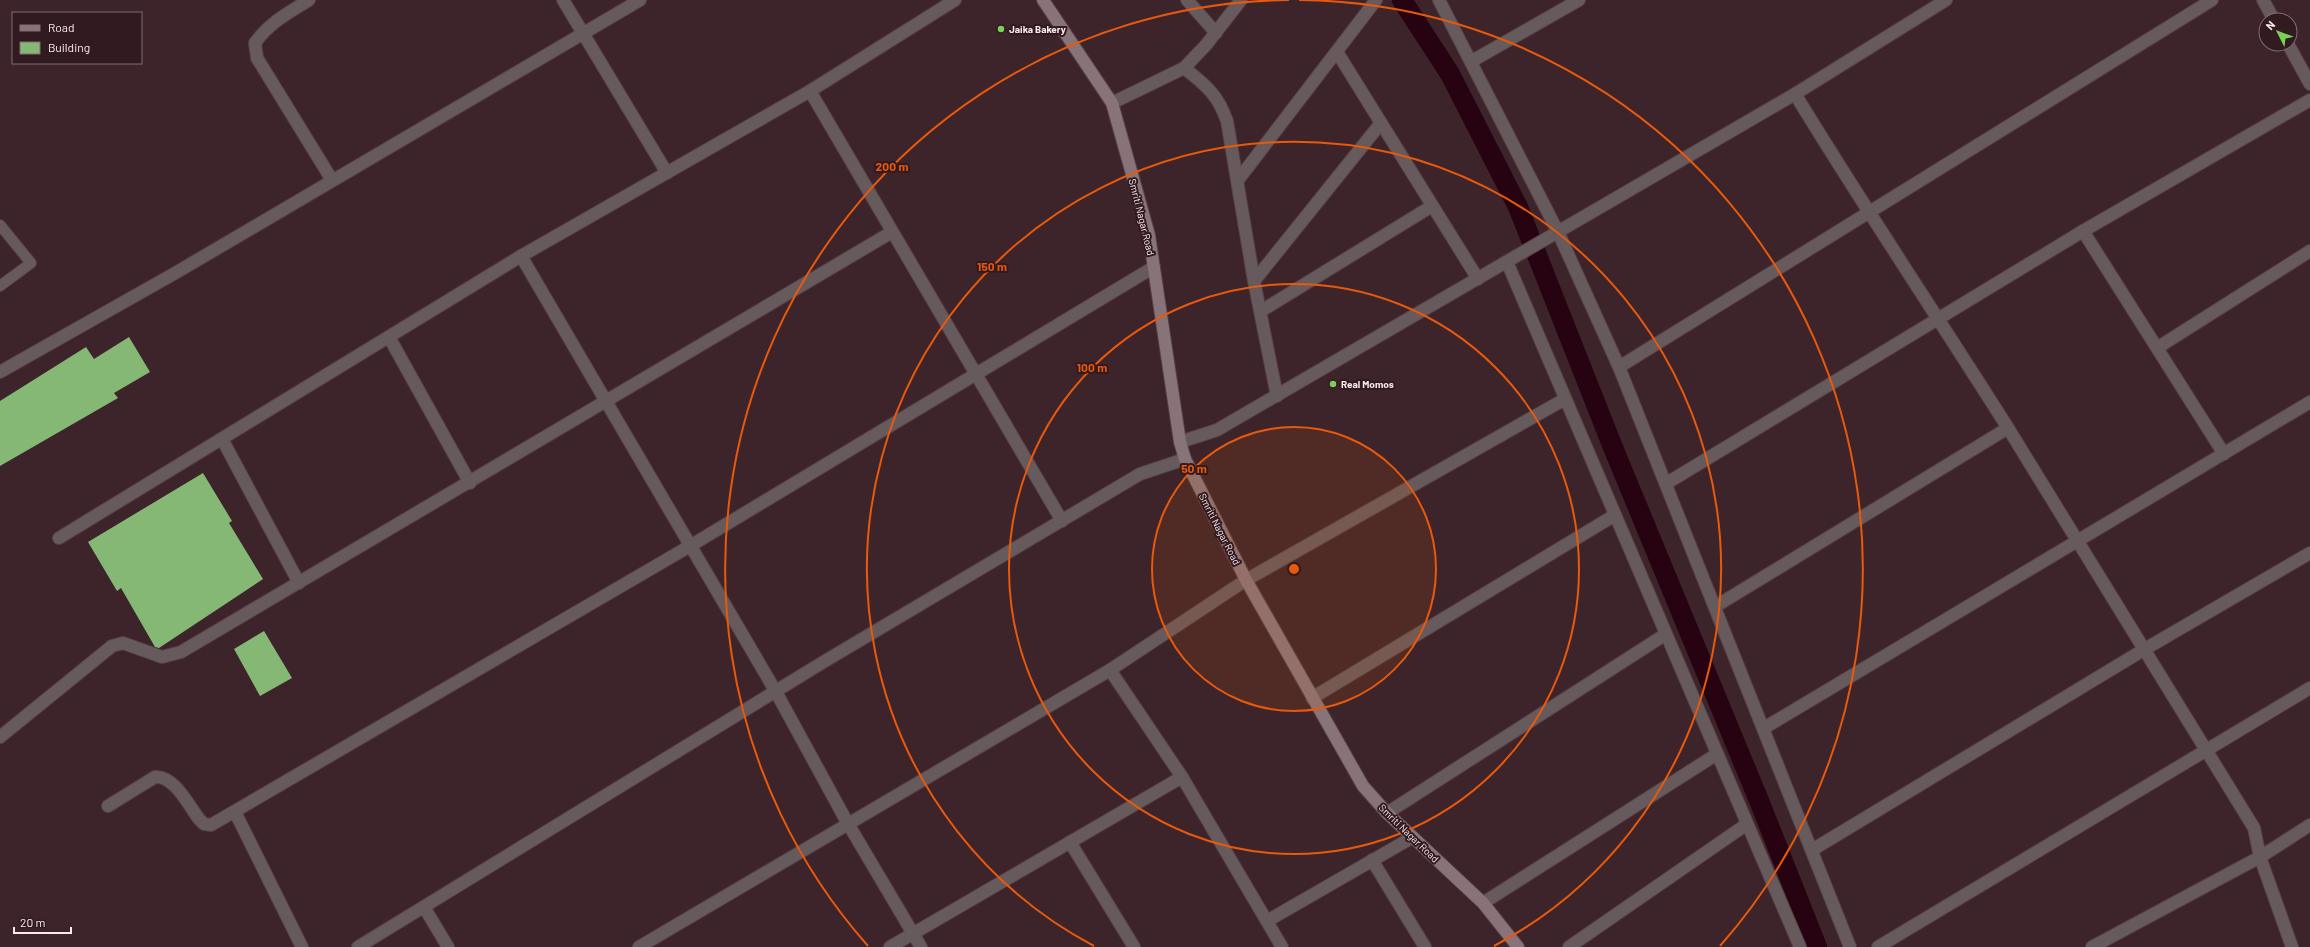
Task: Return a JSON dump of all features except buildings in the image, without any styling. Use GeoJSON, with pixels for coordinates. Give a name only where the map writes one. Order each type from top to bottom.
{"type":"FeatureCollection","features":[{"type":"Feature","properties":{"kind":"main road","name":"Smriti Nagar Road"},"geometry":{"type":"LineString","coordinates":[[1043,0],[1112,103],[1149,235],[1180,442],[1185,459],[1246,580],[1363,786],[1387,813],[1483,903],[1518,947]]}},
{"type":"Feature","properties":{"kind":"street"},"geometry":{"type":"LineString","coordinates":[[309,0],[276,20],[263,32],[255,43],[256,58],[332,180]]}},
{"type":"Feature","properties":{"kind":"street"},"geometry":{"type":"LineString","coordinates":[[563,0],[667,173]]}},
{"type":"Feature","properties":{"kind":"street"},"geometry":{"type":"LineString","coordinates":[[0,372],[640,0]]}},
{"type":"Feature","properties":{"kind":"street"},"geometry":{"type":"LineString","coordinates":[[59,538],[521,256],[810,91],[955,0]]}},
{"type":"Feature","properties":{"kind":"street"},"geometry":{"type":"LineString","coordinates":[[1187,0],[1216,33]]}},
{"type":"Feature","properties":{"kind":"street"},"geometry":{"type":"LineString","coordinates":[[1112,103],[1184,68],[1216,33],[1241,0]]}},
{"type":"Feature","properties":{"kind":"street"},"geometry":{"type":"LineString","coordinates":[[1238,180],[1376,0]]}},
{"type":"Feature","properties":{"kind":"street"},"geometry":{"type":"LineString","coordinates":[[1439,0],[1472,61],[1558,232],[1619,367],[1716,606],[1850,947]]}},
{"type":"Feature","properties":{"kind":"street"},"geometry":{"type":"LineString","coordinates":[[1472,61],[1579,0]]}},
{"type":"Feature","properties":{"kind":"street"},"geometry":{"type":"LineString","coordinates":[[1180,442],[1218,430],[1277,396],[1795,94],[1932,4],[1946,0]]}},
{"type":"Feature","properties":{"kind":"street"},"geometry":{"type":"LineString","coordinates":[[1619,367],[2212,0]]}},
{"type":"Feature","properties":{"kind":"street"},"geometry":{"type":"LineString","coordinates":[[2263,0],[2270,12]]}},
{"type":"Feature","properties":{"kind":"street"},"geometry":{"type":"LineString","coordinates":[[1337,52],[1478,279]]}},
{"type":"Feature","properties":{"kind":"street"},"geometry":{"type":"LineString","coordinates":[[2292,52],[2310,84]]}},
{"type":"Feature","properties":{"kind":"street"},"geometry":{"type":"LineString","coordinates":[[1184,68],[1204,83],[1220,102],[1227,121],[1254,281],[1262,311],[1277,396]]}},
{"type":"Feature","properties":{"kind":"street"},"geometry":{"type":"LineString","coordinates":[[810,91],[1062,521]]}},
{"type":"Feature","properties":{"kind":"street"},"geometry":{"type":"LineString","coordinates":[[1795,94],[1868,212],[2008,428],[2254,828],[2260,857],[2292,947]]}},
{"type":"Feature","properties":{"kind":"street"},"geometry":{"type":"LineString","coordinates":[[1667,483],[2083,231],[2310,100]]}},
{"type":"Feature","properties":{"kind":"street"},"geometry":{"type":"LineString","coordinates":[[1254,281],[1381,123]]}},
{"type":"Feature","properties":{"kind":"street"},"geometry":{"type":"LineString","coordinates":[[1262,311],[1432,206]]}},
{"type":"Feature","properties":{"kind":"street"},"geometry":{"type":"LineString","coordinates":[[2083,231],[2224,454]]}},
{"type":"Feature","properties":{"kind":"street"},"geometry":{"type":"LineString","coordinates":[[0,737],[112,646],[123,643],[162,657],[181,652],[470,483],[892,232]]}},
{"type":"Feature","properties":{"kind":"street"},"geometry":{"type":"LineString","coordinates":[[2157,348],[2310,251]]}},
{"type":"Feature","properties":{"kind":"street"},"geometry":{"type":"LineString","coordinates":[[521,256],[776,692],[847,822],[921,947]]}},
{"type":"Feature","properties":{"kind":"street"},"geometry":{"type":"LineString","coordinates":[[1507,262],[1800,947]]}},
{"type":"Feature","properties":{"kind":"street"},"geometry":{"type":"LineString","coordinates":[[108,806],[156,777],[161,777],[172,783],[204,824],[211,825],[690,546],[1154,266]]}},
{"type":"Feature","properties":{"kind":"street"},"geometry":{"type":"LineString","coordinates":[[388,337],[470,483]]}},
{"type":"Feature","properties":{"kind":"street"},"geometry":{"type":"LineString","coordinates":[[638,947],[847,822],[1110,670],[1246,580],[1566,399]]}},
{"type":"Feature","properties":{"kind":"street"},"geometry":{"type":"LineString","coordinates":[[1764,728],[2310,402]]}},
{"type":"Feature","properties":{"kind":"street"},"geometry":{"type":"LineString","coordinates":[[1716,606],[2008,428]]}},
{"type":"Feature","properties":{"kind":"street"},"geometry":{"type":"LineString","coordinates":[[222,439],[299,583]]}},
{"type":"Feature","properties":{"kind":"street"},"geometry":{"type":"LineString","coordinates":[[358,947],[776,692],[1140,474],[1185,459]]}},
{"type":"Feature","properties":{"kind":"street"},"geometry":{"type":"LineString","coordinates":[[1312,698],[1615,515]]}},
{"type":"Feature","properties":{"kind":"street"},"geometry":{"type":"LineString","coordinates":[[1812,850],[2145,649],[2310,553]]}},
{"type":"Feature","properties":{"kind":"street"},"geometry":{"type":"LineString","coordinates":[[1387,813],[1666,634]]}},
{"type":"Feature","properties":{"kind":"street"},"geometry":{"type":"LineString","coordinates":[[1110,670],[1182,777],[1282,947]]}},
{"type":"Feature","properties":{"kind":"street"},"geometry":{"type":"LineString","coordinates":[[1878,947],[2206,752],[2310,688]]}},
{"type":"Feature","properties":{"kind":"street"},"geometry":{"type":"LineString","coordinates":[[1483,903],[1717,754]]}},
{"type":"Feature","properties":{"kind":"street"},"geometry":{"type":"LineString","coordinates":[[890,947],[1182,777]]}},
{"type":"Feature","properties":{"kind":"street"},"geometry":{"type":"LineString","coordinates":[[234,812],[302,947]]}},
{"type":"Feature","properties":{"kind":"street"},"geometry":{"type":"LineString","coordinates":[[1570,947],[1747,824]]}},
{"type":"Feature","properties":{"kind":"street"},"geometry":{"type":"LineString","coordinates":[[2092,947],[2260,857],[2310,826]]}},
{"type":"Feature","properties":{"kind":"street"},"geometry":{"type":"LineString","coordinates":[[1267,921],[1413,837]]}},
{"type":"Feature","properties":{"kind":"street"},"geometry":{"type":"LineString","coordinates":[[1070,842],[1134,947]]}},
{"type":"Feature","properties":{"kind":"street"},"geometry":{"type":"LineString","coordinates":[[1372,860],[1425,947]]}},
{"type":"Feature","properties":{"kind":"street"},"geometry":{"type":"LineString","coordinates":[[424,907],[448,947]]}},
{"type":"Feature","properties":{"kind":"lane"},"geometry":{"type":"LineString","coordinates":[[0,225],[31,262],[0,286]]}},
{"type":"Feature","properties":{"kind":"waterway"},"geometry":{"type":"LineString","coordinates":[[1402,0],[1450,74],[1518,207],[1612,445],[1760,803],[1817,947]]}},
{"type":"Feature","properties":{"kind":"place","name":"Jaika Bakery"},"geometry":{"type":"Point","coordinates":[1001,29]}},
{"type":"Feature","properties":{"kind":"place","name":"Real Momos"},"geometry":{"type":"Point","coordinates":[1333,384]}}]}
